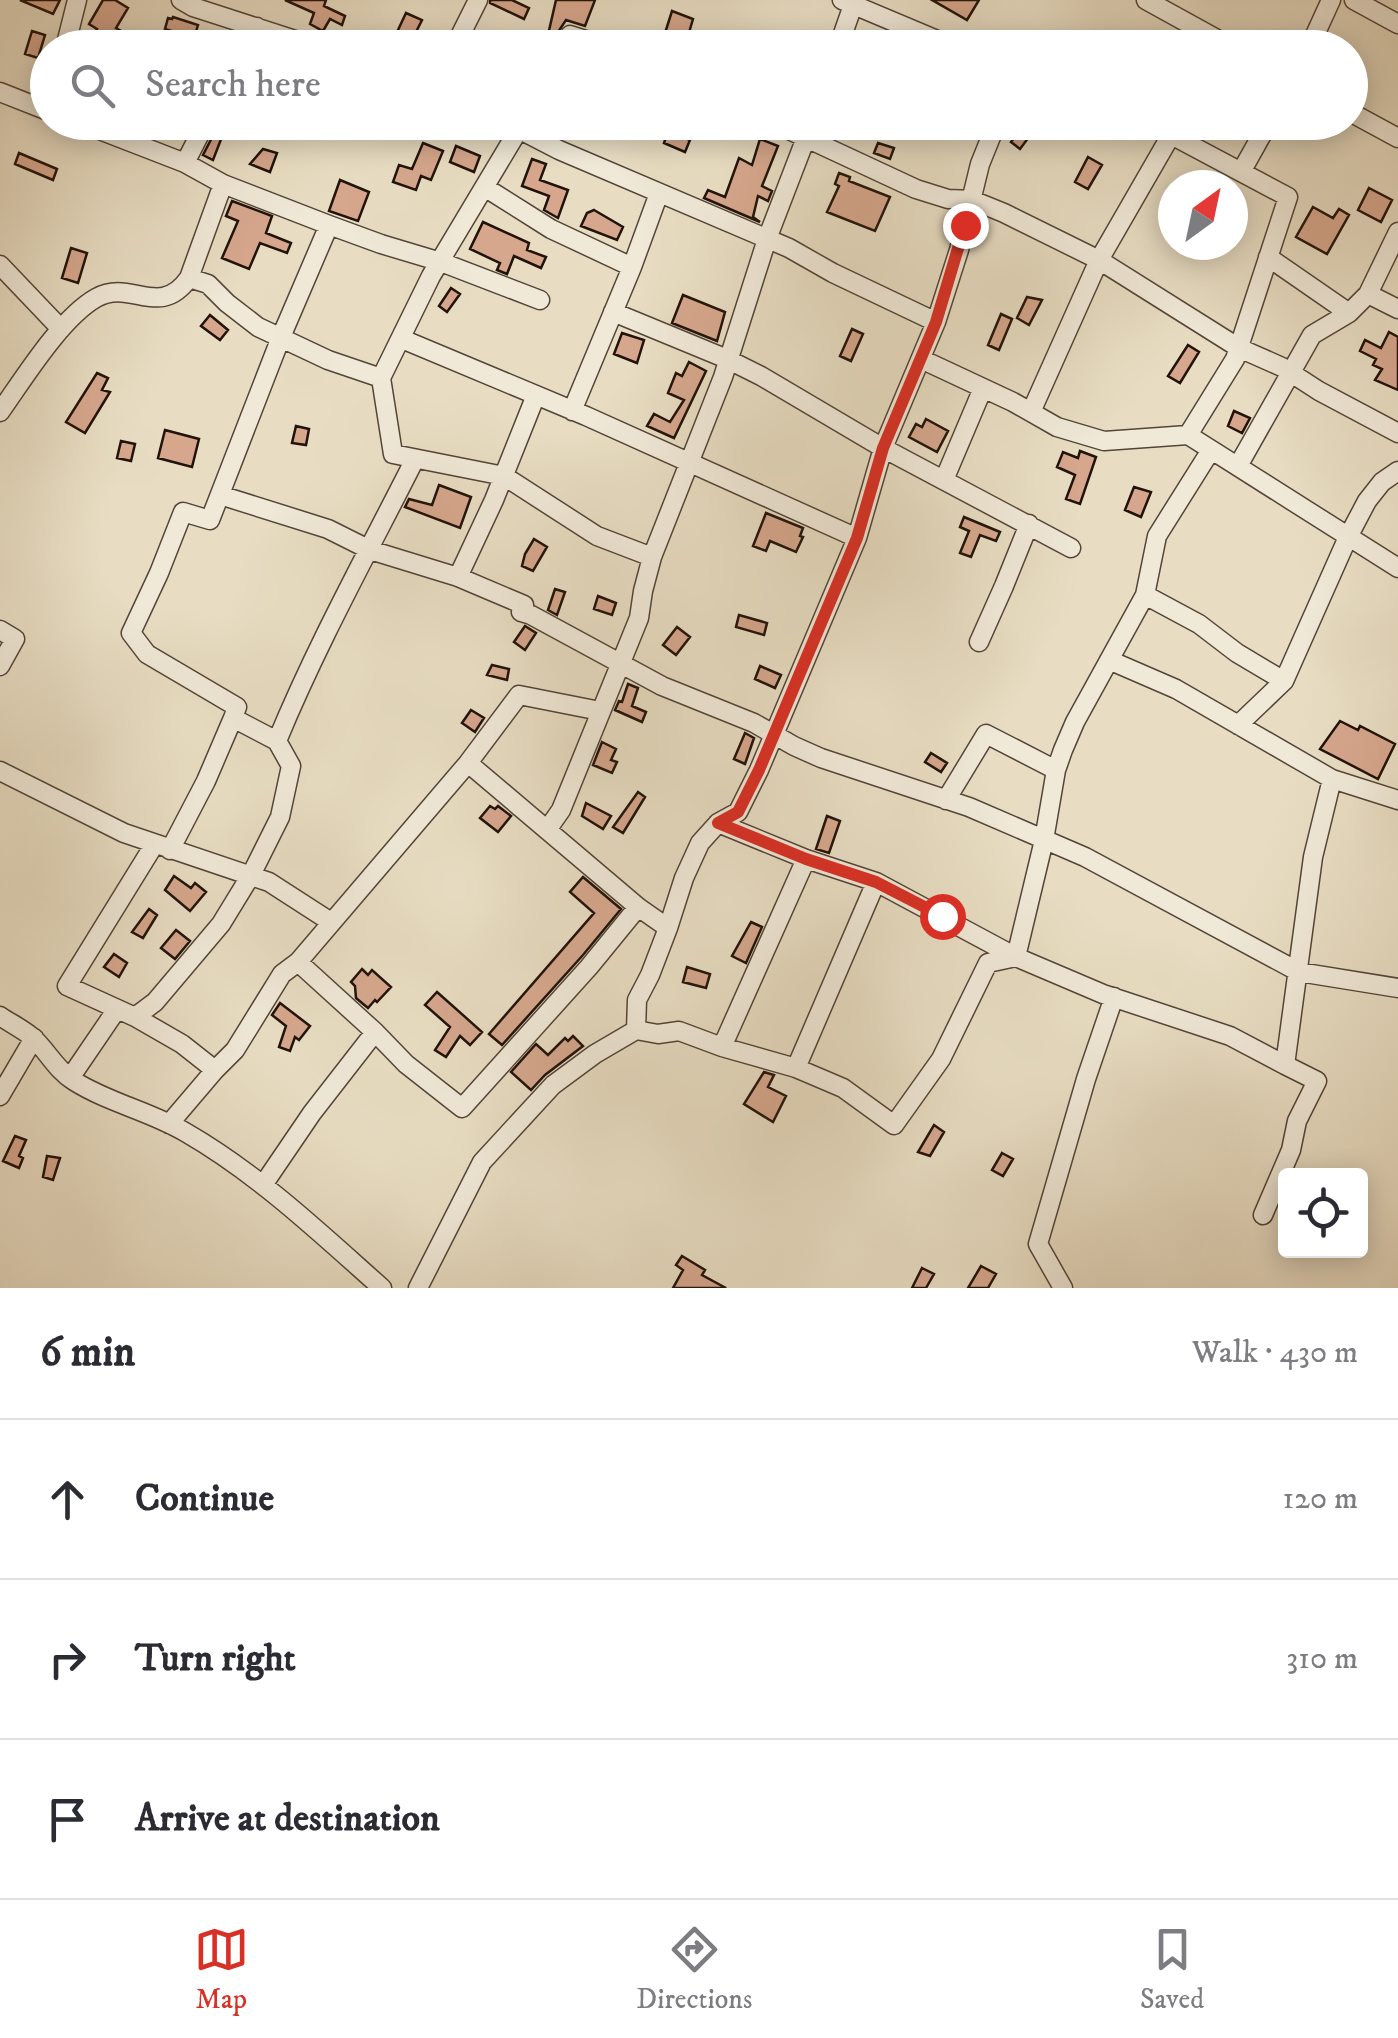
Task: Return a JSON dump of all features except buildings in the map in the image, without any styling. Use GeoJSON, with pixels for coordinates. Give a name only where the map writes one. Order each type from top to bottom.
{"type":"FeatureCollection","features":[{"type":"Feature","properties":{"kind":"street"},"geometry":{"type":"LineString","coordinates":[[70,30],[77,0]]}},
{"type":"Feature","properties":{"kind":"street"},"geometry":{"type":"LineString","coordinates":[[181,0],[266,30]]}},
{"type":"Feature","properties":{"kind":"street"},"geometry":{"type":"LineString","coordinates":[[229,18],[236,0]]}},
{"type":"Feature","properties":{"kind":"street"},"geometry":{"type":"LineString","coordinates":[[463,30],[478,0]]}},
{"type":"Feature","properties":{"kind":"street"},"geometry":{"type":"LineString","coordinates":[[1146,0],[1200,30]]}},
{"type":"Feature","properties":{"kind":"street"},"geometry":{"type":"LineString","coordinates":[[1317,30],[1331,0]]}},
{"type":"Feature","properties":{"kind":"street"},"geometry":{"type":"LineString","coordinates":[[1354,0],[1398,24]]}},
{"type":"Feature","properties":{"kind":"street"},"geometry":{"type":"LineString","coordinates":[[842,30],[847,2],[913,30]]}},
{"type":"Feature","properties":{"kind":"street"},"geometry":{"type":"LineString","coordinates":[[1,95],[30,104]]}},
{"type":"Feature","properties":{"kind":"street"},"geometry":{"type":"LineString","coordinates":[[1368,122],[1398,138]]}},
{"type":"Feature","properties":{"kind":"street"},"geometry":{"type":"LineString","coordinates":[[124,140],[329,225],[540,300]]}},
{"type":"Feature","properties":{"kind":"street"},"geometry":{"type":"LineString","coordinates":[[185,164],[197,140]]}},
{"type":"Feature","properties":{"kind":"street"},"geometry":{"type":"LineString","coordinates":[[506,140],[486,188],[431,276],[381,378],[393,454],[504,476],[597,536],[652,557]]}},
{"type":"Feature","properties":{"kind":"street"},"geometry":{"type":"LineString","coordinates":[[539,140],[788,248],[936,322]]}},
{"type":"Feature","properties":{"kind":"street"},"geometry":{"type":"LineString","coordinates":[[547,830],[560,810],[639,618],[652,557],[723,377],[766,238],[805,140]]}},
{"type":"Feature","properties":{"kind":"street"},"geometry":{"type":"LineString","coordinates":[[826,140],[916,189],[948,199],[972,200],[1004,212],[1099,260],[1239,348],[1282,367],[1398,434]]}},
{"type":"Feature","properties":{"kind":"street"},"geometry":{"type":"LineString","coordinates":[[636,1030],[637,1000],[668,928],[684,878],[700,843],[718,823],[738,812],[857,538],[883,448],[936,322],[990,140]]}},
{"type":"Feature","properties":{"kind":"street"},"geometry":{"type":"LineString","coordinates":[[1030,412],[1099,260],[1169,140]]}},
{"type":"Feature","properties":{"kind":"street"},"geometry":{"type":"LineString","coordinates":[[1181,140],[1237,170]]}},
{"type":"Feature","properties":{"kind":"street"},"geometry":{"type":"LineString","coordinates":[[1242,170],[1259,140]]}},
{"type":"Feature","properties":{"kind":"street"},"geometry":{"type":"LineString","coordinates":[[1188,436],[1235,359],[1288,197],[1248,176]]}},
{"type":"Feature","properties":{"kind":"street"},"geometry":{"type":"LineString","coordinates":[[0,412],[60,329],[98,296],[125,292],[150,298],[169,297],[182,288],[223,184]]}},
{"type":"Feature","properties":{"kind":"street"},"geometry":{"type":"LineString","coordinates":[[486,188],[551,229],[632,267]]}},
{"type":"Feature","properties":{"kind":"street"},"geometry":{"type":"LineString","coordinates":[[572,411],[660,193]]}},
{"type":"Feature","properties":{"kind":"street"},"geometry":{"type":"LineString","coordinates":[[214,1070],[182,1044],[136,1017],[67,986],[132,878],[162,847],[206,781],[237,707],[147,654],[132,633],[183,512],[210,520],[329,225]]}},
{"type":"Feature","properties":{"kind":"street"},"geometry":{"type":"LineString","coordinates":[[1238,466],[1312,335],[1349,313],[1368,294],[1398,232]]}},
{"type":"Feature","properties":{"kind":"street"},"geometry":{"type":"LineString","coordinates":[[1268,258],[1349,313]]}},
{"type":"Feature","properties":{"kind":"street"},"geometry":{"type":"LineString","coordinates":[[0,265],[60,329]]}},
{"type":"Feature","properties":{"kind":"street"},"geometry":{"type":"LineString","coordinates":[[189,278],[208,284],[258,327],[328,360],[381,378]]}},
{"type":"Feature","properties":{"kind":"street"},"geometry":{"type":"LineString","coordinates":[[1368,294],[1398,310]]}},
{"type":"Feature","properties":{"kind":"street"},"geometry":{"type":"LineString","coordinates":[[613,312],[761,376],[883,448],[1071,548]]}},
{"type":"Feature","properties":{"kind":"street"},"geometry":{"type":"LineString","coordinates":[[402,339],[857,538]]}},
{"type":"Feature","properties":{"kind":"street"},"geometry":{"type":"LineString","coordinates":[[920,358],[1057,427],[1104,441],[1188,436],[1398,568]]}},
{"type":"Feature","properties":{"kind":"street"},"geometry":{"type":"LineString","coordinates":[[944,480],[983,388]]}},
{"type":"Feature","properties":{"kind":"street"},"geometry":{"type":"LineString","coordinates":[[458,578],[536,396]]}},
{"type":"Feature","properties":{"kind":"street"},"geometry":{"type":"LineString","coordinates":[[1016,956],[1056,770],[1076,722],[1145,595],[1157,536],[1211,450]]}},
{"type":"Feature","properties":{"kind":"street"},"geometry":{"type":"LineString","coordinates":[[277,741],[342,600],[415,459]]}},
{"type":"Feature","properties":{"kind":"street"},"geometry":{"type":"LineString","coordinates":[[1238,726],[1284,681],[1367,501],[1382,482],[1398,471]]}},
{"type":"Feature","properties":{"kind":"street"},"geometry":{"type":"LineString","coordinates":[[220,495],[313,524],[370,550],[524,604],[521,612],[662,686],[821,758],[968,807],[1085,857],[1299,972],[1398,988]]}},
{"type":"Feature","properties":{"kind":"street"},"geometry":{"type":"LineString","coordinates":[[979,642],[1028,524]]}},
{"type":"Feature","properties":{"kind":"street"},"geometry":{"type":"LineString","coordinates":[[1145,595],[1199,624],[1284,681]]}},
{"type":"Feature","properties":{"kind":"street"},"geometry":{"type":"LineString","coordinates":[[0,630],[16,639],[0,666]]}},
{"type":"Feature","properties":{"kind":"street"},"geometry":{"type":"LineString","coordinates":[[1110,660],[1176,689],[1332,779],[1398,800]]}},
{"type":"Feature","properties":{"kind":"street"},"geometry":{"type":"LineString","coordinates":[[169,1124],[235,1050],[282,974],[298,962],[468,763],[519,695],[600,711]]}},
{"type":"Feature","properties":{"kind":"street"},"geometry":{"type":"LineString","coordinates":[[136,1017],[155,1002],[221,924],[280,817],[290,766],[277,741],[233,718]]}},
{"type":"Feature","properties":{"kind":"street"},"geometry":{"type":"LineString","coordinates":[[946,800],[986,734],[1056,770]]}},
{"type":"Feature","properties":{"kind":"street"},"geometry":{"type":"LineString","coordinates":[[468,763],[668,928]]}},
{"type":"Feature","properties":{"kind":"street"},"geometry":{"type":"LineString","coordinates":[[0,771],[124,834],[268,882],[331,922]]}},
{"type":"Feature","properties":{"kind":"street"},"geometry":{"type":"LineString","coordinates":[[1286,1065],[1313,856],[1332,779]]}},
{"type":"Feature","properties":{"kind":"street"},"geometry":{"type":"LineString","coordinates":[[718,823],[876,882],[1016,956],[1114,997],[1230,1036],[1317,1081],[1297,1121],[1291,1150],[1263,1215]]}},
{"type":"Feature","properties":{"kind":"street"},"geometry":{"type":"LineString","coordinates":[[722,1047],[806,859]]}},
{"type":"Feature","properties":{"kind":"street"},"geometry":{"type":"LineString","coordinates":[[796,1068],[876,882]]}},
{"type":"Feature","properties":{"kind":"street"},"geometry":{"type":"LineString","coordinates":[[298,962],[406,1064],[462,1108],[638,907]]}},
{"type":"Feature","properties":{"kind":"street"},"geometry":{"type":"LineString","coordinates":[[418,1288],[482,1162],[553,1085],[636,1030],[658,1034],[680,1031],[796,1068],[843,1088],[894,1125],[942,1058],[988,962],[1016,956]]}},
{"type":"Feature","properties":{"kind":"street"},"geometry":{"type":"LineString","coordinates":[[1063,1288],[1038,1244],[1114,997]]}},
{"type":"Feature","properties":{"kind":"street"},"geometry":{"type":"LineString","coordinates":[[70,1078],[117,1009]]}},
{"type":"Feature","properties":{"kind":"street"},"geometry":{"type":"LineString","coordinates":[[0,1016],[34,1038],[70,1078],[102,1098],[169,1124],[243,1168],[382,1288]]}},
{"type":"Feature","properties":{"kind":"street"},"geometry":{"type":"LineString","coordinates":[[263,1185],[375,1032]]}},
{"type":"Feature","properties":{"kind":"street"},"geometry":{"type":"LineString","coordinates":[[0,1096],[34,1038]]}},
{"type":"Feature","properties":{"kind":"route"},"geometry":{"type":"LineString","coordinates":[[942,916],[876,882],[718,823],[738,812],[759,770],[857,538],[883,448],[936,322],[965,225]]}}]}
